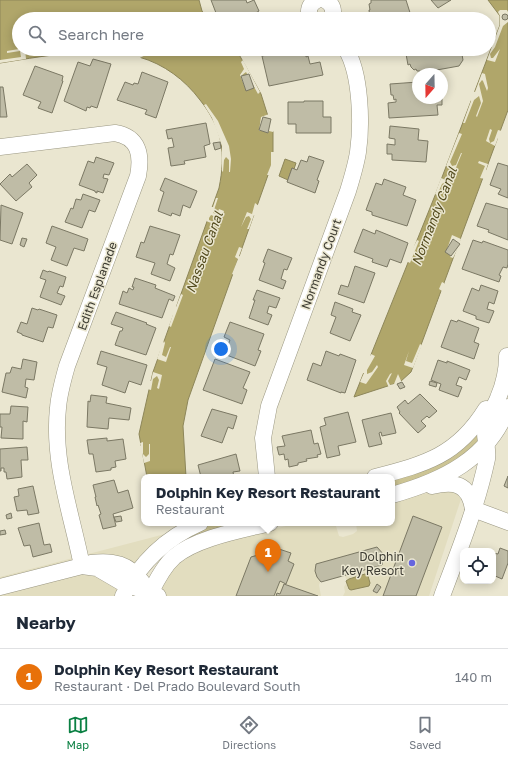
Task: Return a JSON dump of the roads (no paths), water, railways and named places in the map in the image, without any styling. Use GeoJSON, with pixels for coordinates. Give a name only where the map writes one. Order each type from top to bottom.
{"type":"FeatureCollection","features":[{"type":"Feature","properties":{"kind":"street"},"geometry":{"type":"LineString","coordinates":[[308,12],[311,5],[327,1],[333,10],[333,12]]}},
{"type":"Feature","properties":{"kind":"street","name":"Normandy Court"},"geometry":{"type":"LineString","coordinates":[[266,474],[263,438],[269,406],[348,191],[358,150],[359,110],[356,78],[354,67],[349,56]]}},
{"type":"Feature","properties":{"kind":"street","name":"Edith Esplanade"},"geometry":{"type":"LineString","coordinates":[[0,147],[115,133],[130,138],[136,145],[139,155],[140,164],[138,176],[67,366],[58,402],[57,429],[64,490],[82,566]]}},
{"type":"Feature","properties":{"kind":"street"},"geometry":{"type":"LineString","coordinates":[[442,596],[473,509],[487,456],[484,432],[486,422],[498,398],[505,379],[508,355]]}},
{"type":"Feature","properties":{"kind":"street"},"geometry":{"type":"LineString","coordinates":[[386,474],[432,459],[445,453],[462,440],[473,428],[486,408],[508,355]]}},
{"type":"Feature","properties":{"kind":"street"},"geometry":{"type":"LineString","coordinates":[[395,494],[413,489],[457,469],[486,444],[499,428],[508,407]]}},
{"type":"Feature","properties":{"kind":"street"},"geometry":{"type":"LineString","coordinates":[[413,489],[446,484],[459,485],[468,494],[473,509]]}},
{"type":"Feature","properties":{"kind":"street"},"geometry":{"type":"LineString","coordinates":[[473,509],[508,522]]}},
{"type":"Feature","properties":{"kind":"street"},"geometry":{"type":"LineString","coordinates":[[129,585],[149,558],[168,540],[194,526]]}},
{"type":"Feature","properties":{"kind":"street"},"geometry":{"type":"LineString","coordinates":[[129,585],[153,595],[166,565],[187,548],[201,542],[259,526]]}},
{"type":"Feature","properties":{"kind":"street"},"geometry":{"type":"LineString","coordinates":[[0,587],[82,566],[91,562],[124,565],[129,585]]}},
{"type":"Feature","properties":{"kind":"water"},"geometry":{"type":"Polygon","coordinates":[[[0,0],[199,0],[203,12],[12,12],[12,56],[49,56],[0,63],[0,0]]]}},
{"type":"Feature","properties":{"kind":"water","name":"Normandy Canal"},"geometry":{"type":"Polygon","coordinates":[[[488,0],[508,0],[508,110],[411,372],[400,382],[354,397],[436,193],[488,56],[496,56],[496,36],[500,25],[500,16],[488,0]]]}},
{"type":"Feature","properties":{"kind":"water","name":"Nassau Canal"},"geometry":{"type":"Polygon","coordinates":[[[135,56],[240,56],[261,94],[273,132],[273,161],[188,400],[183,426],[186,474],[146,474],[139,434],[153,372],[219,188],[222,164],[221,142],[214,121],[200,100],[188,86],[165,68],[135,56]]]}},
{"type":"Feature","properties":{"kind":"water"},"geometry":{"type":"Polygon","coordinates":[[[285,159],[296,163],[294,169],[292,168],[288,180],[279,176],[285,159]]]}},
{"type":"Feature","properties":{"kind":"water"},"geometry":{"type":"Polygon","coordinates":[[[365,574],[368,576],[370,583],[369,586],[351,590],[349,589],[346,581],[365,574]]]}},
{"type":"Feature","properties":{"kind":"place","name":"Dolphin Key Resort"},"geometry":{"type":"Point","coordinates":[412,563]}},
{"type":"Feature","properties":{"kind":"place","name":"Dolphin Key Resort Restaurant"},"geometry":{"type":"Point","coordinates":[268,572]}}]}
